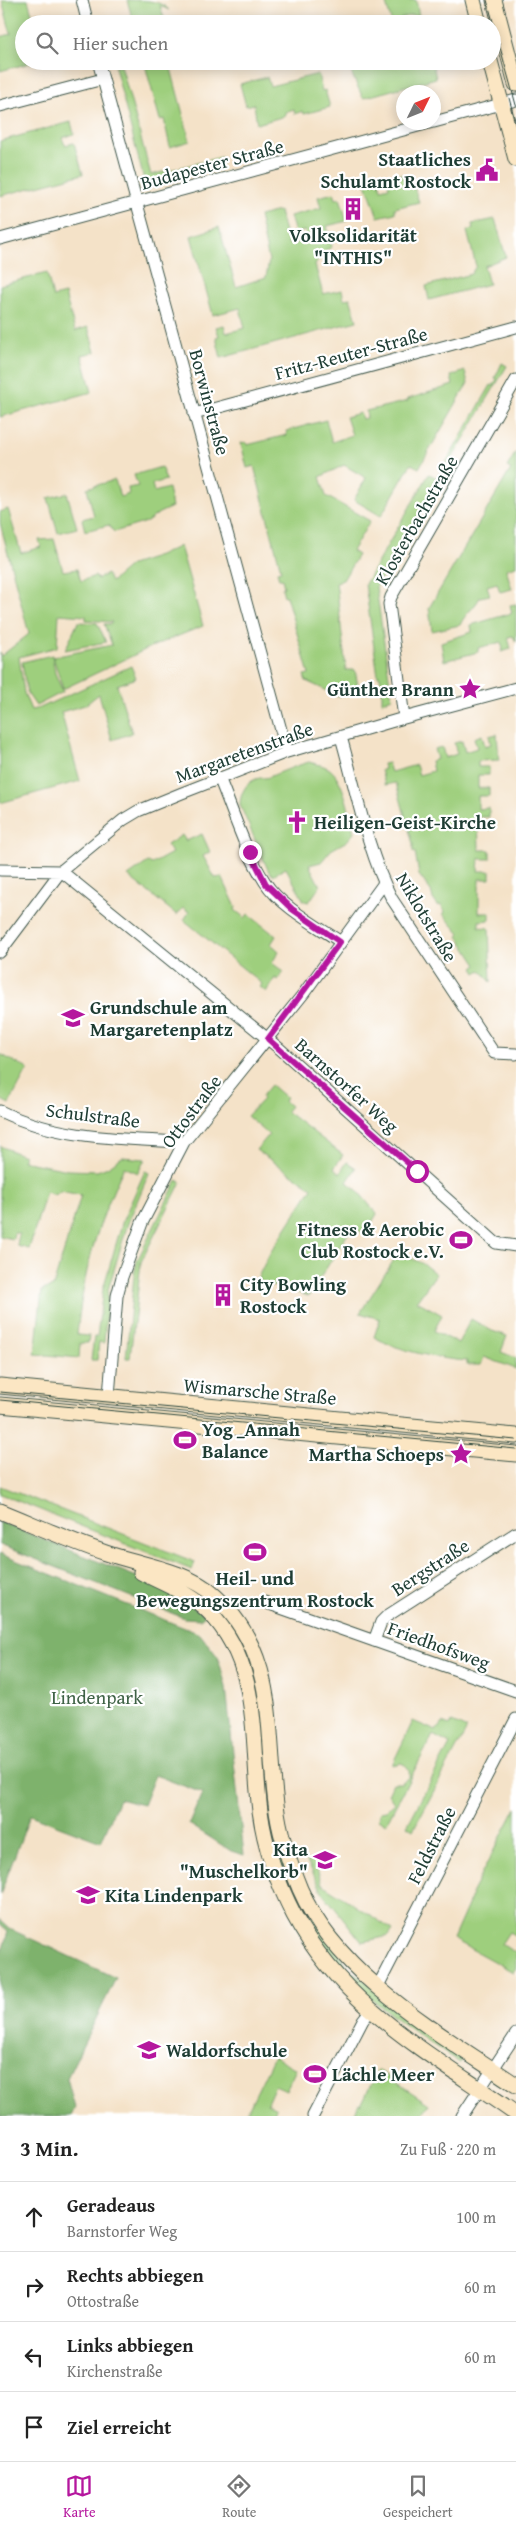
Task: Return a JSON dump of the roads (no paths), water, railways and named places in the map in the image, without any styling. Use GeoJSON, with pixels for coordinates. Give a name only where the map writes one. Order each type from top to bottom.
{"type":"FeatureCollection","features":[{"type":"Feature","properties":{"kind":"main road"},"geometry":{"type":"LineString","coordinates":[[473,0],[477,15]]}},
{"type":"Feature","properties":{"kind":"main road"},"geometry":{"type":"LineString","coordinates":[[494,0],[498,15]]}},
{"type":"Feature","properties":{"kind":"main road"},"geometry":{"type":"LineString","coordinates":[[501,27],[516,84]]}},
{"type":"Feature","properties":{"kind":"main road"},"geometry":{"type":"LineString","coordinates":[[492,70],[516,159]]}},
{"type":"Feature","properties":{"kind":"main road","name":"Wismarsche Straße"},"geometry":{"type":"LineString","coordinates":[[0,1386],[516,1436]]}},
{"type":"Feature","properties":{"kind":"main road"},"geometry":{"type":"LineString","coordinates":[[108,1416],[110,1396]]}},
{"type":"Feature","properties":{"kind":"main road","name":"Wismarsche Straße"},"geometry":{"type":"LineString","coordinates":[[0,1405],[516,1454]]}},
{"type":"Feature","properties":{"kind":"main road"},"geometry":{"type":"LineString","coordinates":[[0,1511],[104,1553],[199,1584],[225,1606],[240,1623],[251,1642],[263,1677],[277,1815],[286,1851],[301,1891],[338,1947],[377,1988],[516,2085]]}},
{"type":"Feature","properties":{"kind":"main road"},"geometry":{"type":"LineString","coordinates":[[104,1553],[189,1596],[214,1618],[233,1643],[245,1670],[249,1687],[260,1811],[269,1856],[286,1898],[310,1942],[337,1979],[370,2011],[516,2114]]}},
{"type":"Feature","properties":{"kind":"street"},"geometry":{"type":"LineString","coordinates":[[82,0],[86,15]]}},
{"type":"Feature","properties":{"kind":"street","name":"Borwinstraße"},"geometry":{"type":"LineString","coordinates":[[100,70],[287,752]]}},
{"type":"Feature","properties":{"kind":"street"},"geometry":{"type":"LineString","coordinates":[[0,106],[103,79]]}},
{"type":"Feature","properties":{"kind":"street","name":"Budapester Straße"},"geometry":{"type":"LineString","coordinates":[[441,120],[516,100]]}},
{"type":"Feature","properties":{"kind":"street","name":"Budapester Straße"},"geometry":{"type":"LineString","coordinates":[[0,239],[403,130]]}},
{"type":"Feature","properties":{"kind":"street","name":"Fritz-Reuter-Straße"},"geometry":{"type":"LineString","coordinates":[[194,414],[516,328]]}},
{"type":"Feature","properties":{"kind":"street","name":"Klosterbachstraße"},"geometry":{"type":"LineString","coordinates":[[404,718],[389,604],[391,597],[516,380]]}},
{"type":"Feature","properties":{"kind":"street","name":"Margaretenstraße"},"geometry":{"type":"LineString","coordinates":[[0,952],[61,871],[107,831],[138,811],[287,752],[516,688]]}},
{"type":"Feature","properties":{"kind":"street","name":"Niklotstraße"},"geometry":{"type":"LineString","coordinates":[[341,737],[384,883],[494,1053],[516,1054]]}},
{"type":"Feature","properties":{"kind":"street"},"geometry":{"type":"LineString","coordinates":[[220,780],[250,852],[266,884],[292,909],[340,942]]}},
{"type":"Feature","properties":{"kind":"street"},"geometry":{"type":"LineString","coordinates":[[0,870],[61,871]]}},
{"type":"Feature","properties":{"kind":"street","name":"Barnstorfer Weg"},"geometry":{"type":"LineString","coordinates":[[61,871],[268,1039],[496,1243],[516,1246]]}},
{"type":"Feature","properties":{"kind":"street","name":"Ottostraße"},"geometry":{"type":"LineString","coordinates":[[110,1396],[117,1296],[122,1277],[142,1223],[184,1142],[268,1039],[384,883]]}},
{"type":"Feature","properties":{"kind":"street","name":"Schulstraße"},"geometry":{"type":"LineString","coordinates":[[0,1111],[45,1129],[89,1136],[184,1142]]}},
{"type":"Feature","properties":{"kind":"street","name":"Bergstraße"},"geometry":{"type":"LineString","coordinates":[[374,1640],[381,1622],[387,1616],[516,1533]]}},
{"type":"Feature","properties":{"kind":"street","name":"Friedhofsweg"},"geometry":{"type":"LineString","coordinates":[[264,1602],[516,1691]]}},
{"type":"Feature","properties":{"kind":"street","name":"Feldstraße"},"geometry":{"type":"LineString","coordinates":[[377,1988],[516,1719]]}},
{"type":"Feature","properties":{"kind":"street"},"geometry":{"type":"LineString","coordinates":[[313,2116],[362,2020],[370,2011]]}},
{"type":"Feature","properties":{"kind":"street"},"geometry":{"type":"LineString","coordinates":[[462,2116],[516,2034]]}},
{"type":"Feature","properties":{"kind":"tram line"},"geometry":{"type":"LineString","coordinates":[[487,0],[491,15]]}},
{"type":"Feature","properties":{"kind":"tram line"},"geometry":{"type":"LineString","coordinates":[[501,51],[516,105]]}},
{"type":"Feature","properties":{"kind":"tram line"},"geometry":{"type":"LineString","coordinates":[[509,98],[516,124]]}},
{"type":"Feature","properties":{"kind":"tram line"},"geometry":{"type":"LineString","coordinates":[[0,1392],[516,1440]]}},
{"type":"Feature","properties":{"kind":"tram line"},"geometry":{"type":"LineString","coordinates":[[0,1400],[516,1449]]}},
{"type":"Feature","properties":{"kind":"place","name":"Staatliches Schulamt Rostock"},"geometry":{"type":"Point","coordinates":[487,170]}},
{"type":"Feature","properties":{"kind":"place","name":"Volksolidarität \"INTHIS\""},"geometry":{"type":"Point","coordinates":[353,209]}},
{"type":"Feature","properties":{"kind":"place","name":"Günther Brann"},"geometry":{"type":"Point","coordinates":[470,689]}},
{"type":"Feature","properties":{"kind":"place","name":"Heiligen-Geist-Kirche"},"geometry":{"type":"Point","coordinates":[297,822]}},
{"type":"Feature","properties":{"kind":"place","name":"Grundschule am Margaretenplatz"},"geometry":{"type":"Point","coordinates":[73,1018]}},
{"type":"Feature","properties":{"kind":"place","name":"Fitness & Aerobic Club Rostock e.V."},"geometry":{"type":"Point","coordinates":[461,1240]}},
{"type":"Feature","properties":{"kind":"place","name":"City Bowling Rostock"},"geometry":{"type":"Point","coordinates":[223,1295]}},
{"type":"Feature","properties":{"kind":"place","name":"Yog _Annah Balance"},"geometry":{"type":"Point","coordinates":[185,1440]}},
{"type":"Feature","properties":{"kind":"place","name":"Martha Schoeps"},"geometry":{"type":"Point","coordinates":[461,1454]}},
{"type":"Feature","properties":{"kind":"place","name":"Heil- und Bewegungszentrum Rostock"},"geometry":{"type":"Point","coordinates":[255,1552]}},
{"type":"Feature","properties":{"kind":"place","name":"Kita \"Muschelkorb\""},"geometry":{"type":"Point","coordinates":[325,1860]}},
{"type":"Feature","properties":{"kind":"place","name":"Kita Lindenpark"},"geometry":{"type":"Point","coordinates":[88,1895]}},
{"type":"Feature","properties":{"kind":"place","name":"Waldorfschule"},"geometry":{"type":"Point","coordinates":[149,2050]}},
{"type":"Feature","properties":{"kind":"place","name":"Lächle Meer"},"geometry":{"type":"Point","coordinates":[315,2074]}},
{"type":"Feature","properties":{"kind":"park label","name":"Lindenpark"},"geometry":{"type":"Point","coordinates":[97,1697]}}]}
